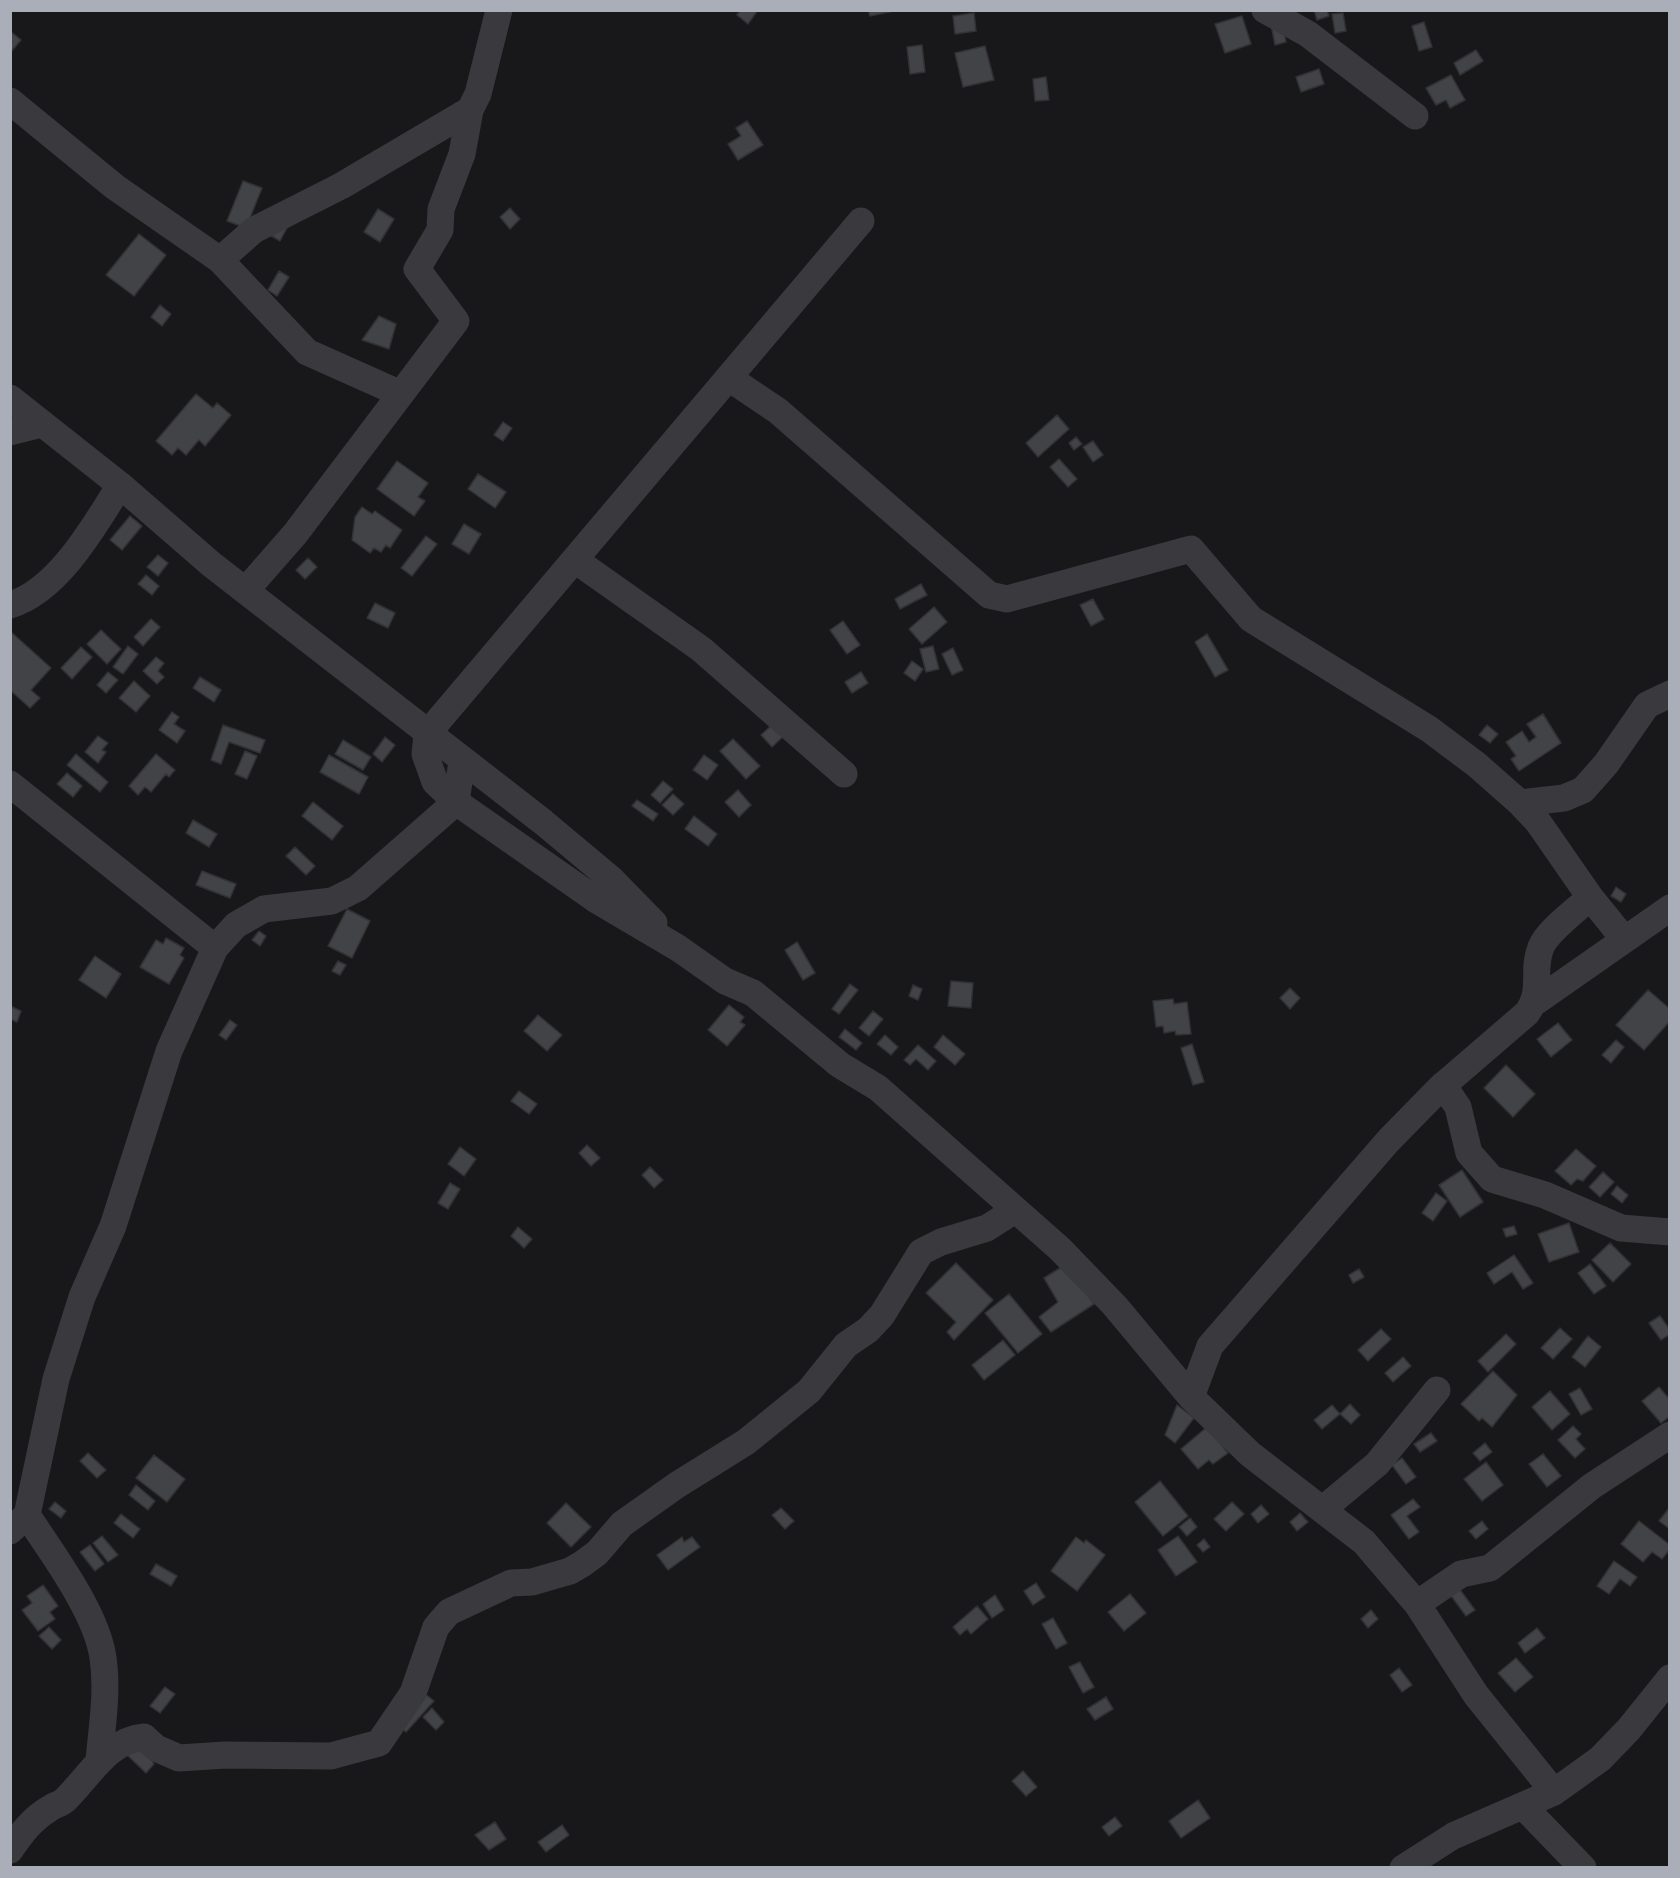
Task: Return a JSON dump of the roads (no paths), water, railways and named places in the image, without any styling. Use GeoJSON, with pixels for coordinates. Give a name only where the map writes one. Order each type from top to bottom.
{"type":"FeatureCollection","features":[{"type":"Feature","properties":{"kind":"street"},"geometry":{"type":"LineString","coordinates":[[246,590],[295,534],[456,321],[417,269],[440,230],[441,209],[462,154],[470,110],[478,94],[499,10]]}},
{"type":"Feature","properties":{"kind":"street"},"geometry":{"type":"LineString","coordinates":[[1265,10],[1308,34],[1415,116]]}},
{"type":"Feature","properties":{"kind":"street"},"geometry":{"type":"LineString","coordinates":[[10,101],[115,187],[220,260],[308,352],[401,394]]}},
{"type":"Feature","properties":{"kind":"street"},"geometry":{"type":"LineString","coordinates":[[220,260],[254,230],[341,186],[470,110]]}},
{"type":"Feature","properties":{"kind":"street"},"geometry":{"type":"LineString","coordinates":[[861,221],[427,734],[425,754],[435,782],[456,802],[595,899],[678,948],[725,981],[753,993],[840,1065],[878,1088],[1060,1249],[1090,1279],[1191,1397],[1258,1461],[1364,1542],[1417,1604],[1476,1695],[1554,1792]]}},
{"type":"Feature","properties":{"kind":"street"},"geometry":{"type":"LineString","coordinates":[[729,378],[778,411],[989,595],[1007,599],[1191,549],[1251,619],[1429,729],[1477,765],[1520,803],[1538,822],[1590,897],[1624,939]]}},
{"type":"Feature","properties":{"kind":"street"},"geometry":{"type":"LineString","coordinates":[[10,398],[120,485],[211,564],[543,822],[610,878],[678,948]]}},
{"type":"Feature","properties":{"kind":"street"},"geometry":{"type":"LineString","coordinates":[[10,432],[42,424]]}},
{"type":"Feature","properties":{"kind":"street"},"geometry":{"type":"LineString","coordinates":[[10,605],[34,595],[56,576],[120,485]]}},
{"type":"Feature","properties":{"kind":"street"},"geometry":{"type":"LineString","coordinates":[[576,560],[701,649],[844,774]]}},
{"type":"Feature","properties":{"kind":"street"},"geometry":{"type":"LineString","coordinates":[[1520,803],[1564,798],[1583,790],[1606,764],[1647,705],[1670,694]]}},
{"type":"Feature","properties":{"kind":"street"},"geometry":{"type":"LineString","coordinates":[[99,1760],[104,1700],[103,1658],[97,1631],[73,1585],[19,1523],[56,1379],[82,1297],[113,1226],[169,1051],[215,948],[236,925],[264,909],[332,901],[358,888],[456,802],[462,760]]}},
{"type":"Feature","properties":{"kind":"street"},"geometry":{"type":"LineString","coordinates":[[10,784],[215,948]]}},
{"type":"Feature","properties":{"kind":"street"},"geometry":{"type":"LineString","coordinates":[[1537,1001],[1537,961],[1541,946],[1546,938],[1590,897]]}},
{"type":"Feature","properties":{"kind":"street"},"geometry":{"type":"LineString","coordinates":[[1191,1397],[1210,1346],[1389,1140],[1443,1085],[1527,1013],[1537,1001],[1670,908]]}},
{"type":"Feature","properties":{"kind":"street"},"geometry":{"type":"LineString","coordinates":[[1443,1085],[1458,1107],[1469,1153],[1492,1179],[1545,1195],[1621,1228],[1670,1232]]}},
{"type":"Feature","properties":{"kind":"street"},"geometry":{"type":"LineString","coordinates":[[10,1850],[21,1833],[49,1809],[64,1801],[99,1760],[130,1738],[144,1737],[156,1748],[179,1758],[225,1755],[331,1756],[378,1743],[412,1693],[436,1627],[449,1612],[511,1583],[532,1582],[570,1571],[582,1564],[597,1553],[622,1524],[746,1442],[809,1391],[846,1345],[868,1330],[882,1315],[921,1252],[941,1242],[987,1228],[1015,1210]]}},
{"type":"Feature","properties":{"kind":"street"},"geometry":{"type":"LineString","coordinates":[[1323,1509],[1377,1464],[1437,1390]]}},
{"type":"Feature","properties":{"kind":"street"},"geometry":{"type":"LineString","coordinates":[[1417,1604],[1461,1574],[1490,1568],[1592,1486],[1670,1436]]}},
{"type":"Feature","properties":{"kind":"street"},"geometry":{"type":"LineString","coordinates":[[1403,1868],[1453,1836],[1554,1792],[1600,1759],[1629,1730],[1670,1678]]}},
{"type":"Feature","properties":{"kind":"street"},"geometry":{"type":"LineString","coordinates":[[1523,1806],[1583,1868]]}}]}
